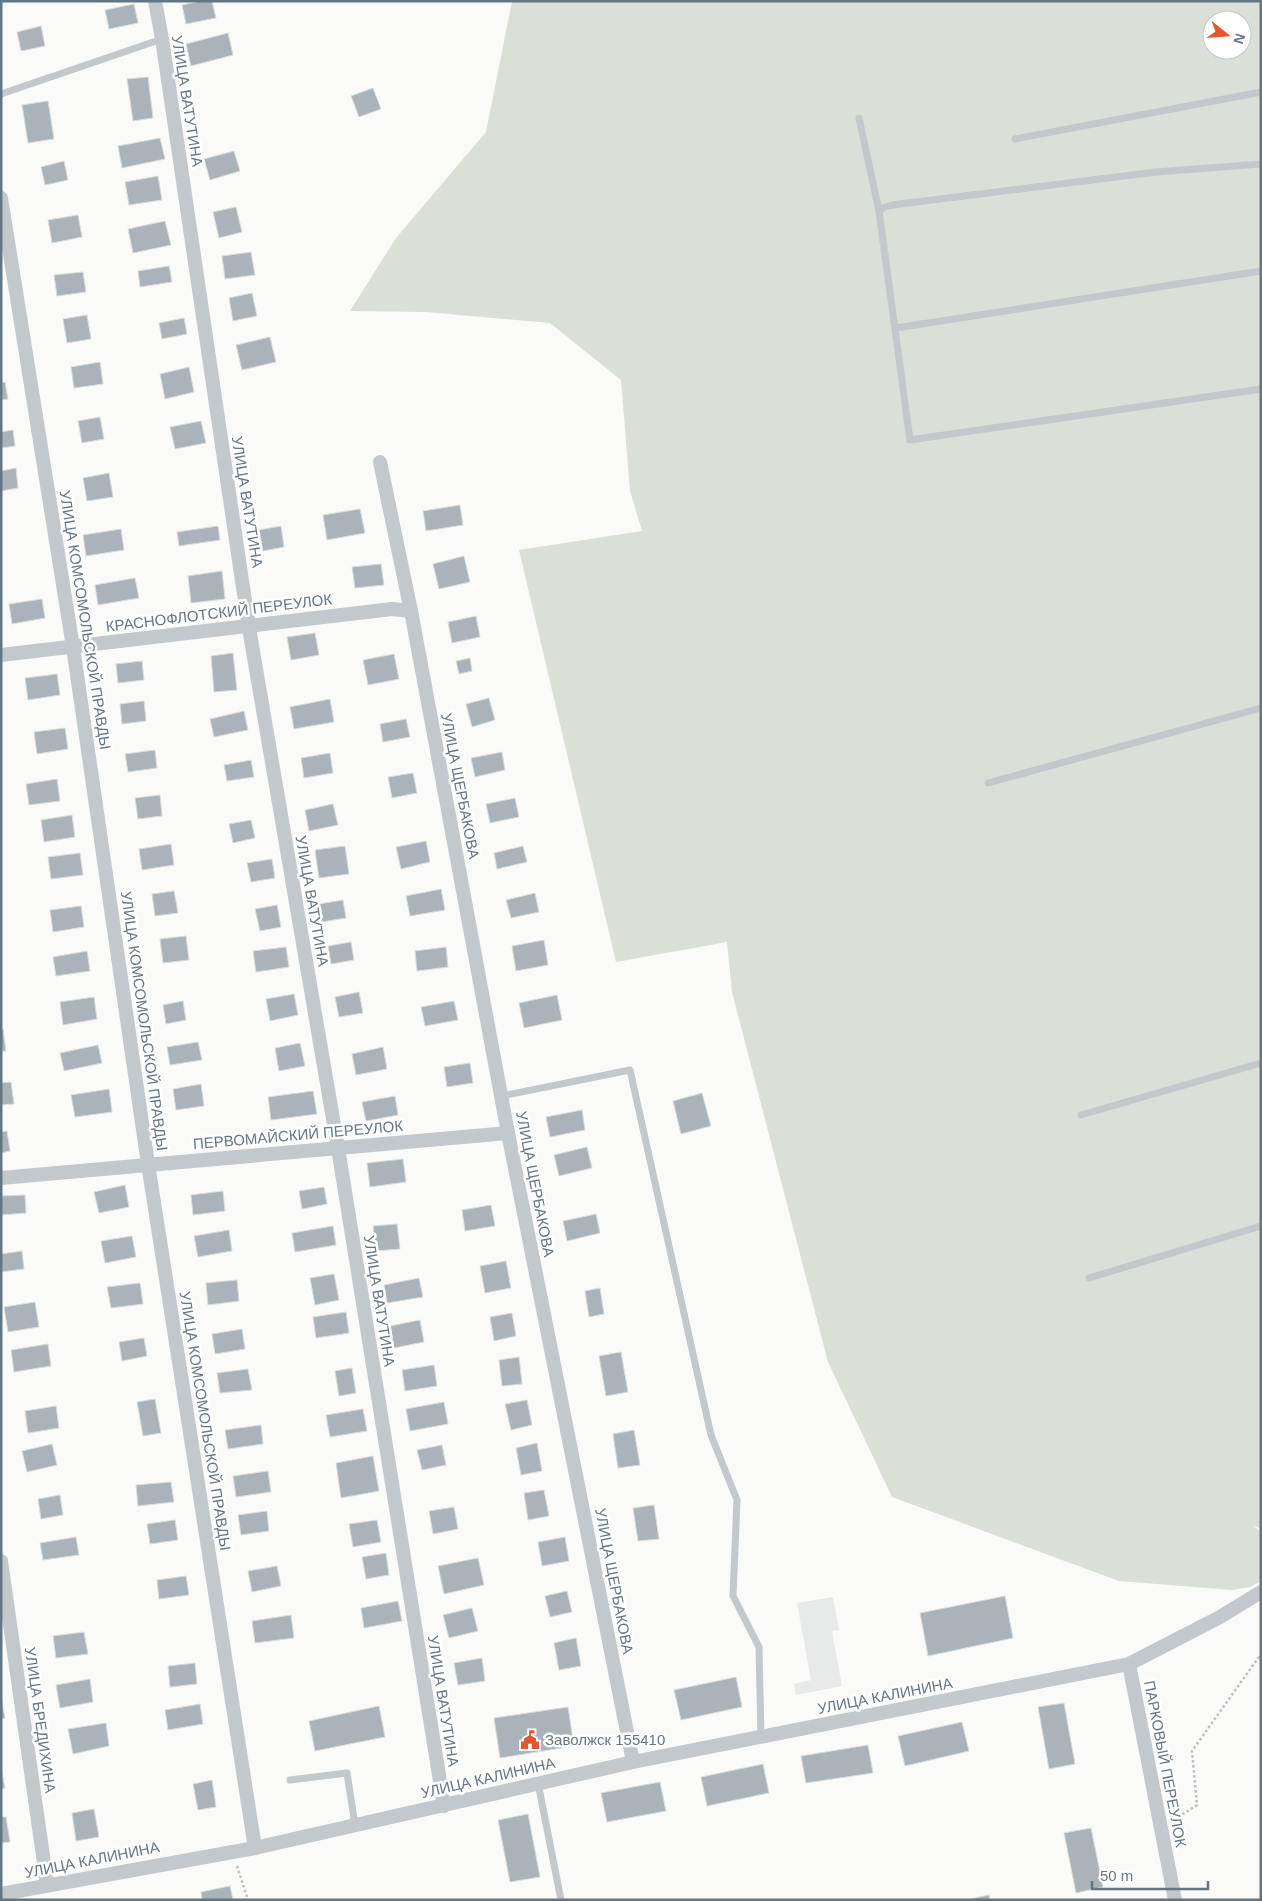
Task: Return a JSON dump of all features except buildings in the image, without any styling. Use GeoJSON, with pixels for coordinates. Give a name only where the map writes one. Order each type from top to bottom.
{"type":"FeatureCollection","features":[{"type":"Feature","properties":{"kind":"street","name":"УЛИЦА ВАТУТИНА"},"geometry":{"type":"LineString","coordinates":[[155,1],[249,628],[338,1148],[444,1806]]}},
{"type":"Feature","properties":{"kind":"street","name":"УЛИЦА КОМСОМОЛЬСКОЙ ПРАВДЫ"},"geometry":{"type":"LineString","coordinates":[[1,198],[73,647],[148,1164],[255,1848]]}},
{"type":"Feature","properties":{"kind":"street","name":"УЛИЦА ЩЕРБАКОВА"},"geometry":{"type":"LineString","coordinates":[[380,462],[411,611],[508,1133],[633,1762]]}},
{"type":"Feature","properties":{"kind":"street","name":"КРАСНОФЛОТСКИЙ ПЕРЕУЛОК"},"geometry":{"type":"LineString","coordinates":[[1,655],[249,628],[392,609],[411,611]]}},
{"type":"Feature","properties":{"kind":"street","name":"ПЕРВОМАЙСКИЙ ПЕРЕУЛОК"},"geometry":{"type":"LineString","coordinates":[[1,1178],[508,1133]]}},
{"type":"Feature","properties":{"kind":"street","name":"УЛИЦА БРЕДИХИНА"},"geometry":{"type":"LineString","coordinates":[[1,1561],[47,1884]]}},
{"type":"Feature","properties":{"kind":"street","name":"УЛИЦА КАЛИНИНА"},"geometry":{"type":"LineString","coordinates":[[1,1894],[47,1884],[255,1848],[633,1762],[1129,1664],[1220,1617],[1261,1592]]}},
{"type":"Feature","properties":{"kind":"street","name":"ПАРКОВЫЙ ПЕРЕУЛОК"},"geometry":{"type":"LineString","coordinates":[[1129,1664],[1175,1900]]}},
{"type":"Feature","properties":{"kind":"lane"},"geometry":{"type":"LineString","coordinates":[[1,94],[162,39]]}},
{"type":"Feature","properties":{"kind":"lane"},"geometry":{"type":"LineString","coordinates":[[1015,139],[1261,92]]}},
{"type":"Feature","properties":{"kind":"lane"},"geometry":{"type":"LineString","coordinates":[[858,118],[879,211],[910,440],[1261,388]]}},
{"type":"Feature","properties":{"kind":"lane"},"geometry":{"type":"LineString","coordinates":[[879,211],[884,206],[1156,172],[1261,164]]}},
{"type":"Feature","properties":{"kind":"lane"},"geometry":{"type":"LineString","coordinates":[[896,328],[1261,271]]}},
{"type":"Feature","properties":{"kind":"lane"},"geometry":{"type":"LineString","coordinates":[[988,783],[1261,708]]}},
{"type":"Feature","properties":{"kind":"lane"},"geometry":{"type":"LineString","coordinates":[[1081,1114],[1261,1062]]}},
{"type":"Feature","properties":{"kind":"lane"},"geometry":{"type":"LineString","coordinates":[[502,1096],[630,1070],[711,1435],[737,1500],[733,1596],[759,1646],[761,1738]]}},
{"type":"Feature","properties":{"kind":"lane"},"geometry":{"type":"LineString","coordinates":[[1089,1278],[1261,1226]]}},
{"type":"Feature","properties":{"kind":"lane"},"geometry":{"type":"LineString","coordinates":[[290,1780],[347,1773],[355,1825]]}},
{"type":"Feature","properties":{"kind":"lane"},"geometry":{"type":"LineString","coordinates":[[538,1783],[561,1900]]}},
{"type":"Feature","properties":{"kind":"path"},"geometry":{"type":"LineString","coordinates":[[1161,1828],[1197,1805],[1192,1751],[1261,1654]]}},
{"type":"Feature","properties":{"kind":"path"},"geometry":{"type":"LineString","coordinates":[[232,1851],[248,1900]]}},
{"type":"Feature","properties":{"kind":"shaded area"},"geometry":{"type":"Polygon","coordinates":[[[512,1],[1261,1],[1261,1529],[1252,1525],[1261,1532],[1261,1581],[1250,1587],[1232,1590],[1119,1581],[892,1497],[828,1362],[732,992],[727,942],[616,962],[519,550],[642,531],[630,491],[621,380],[550,323],[426,312],[350,311],[396,238],[486,132],[512,1]]]}},
{"type":"Feature","properties":{"kind":"shaded area"},"geometry":{"type":"Polygon","coordinates":[[[833,1597],[839,1630],[832,1631],[842,1686],[796,1695],[794,1684],[811,1680],[797,1603],[833,1597]]]}},
{"type":"Feature","properties":{"kind":"place","name":"Заволжск 155410"},"geometry":{"type":"Point","coordinates":[530,1740]}}]}
